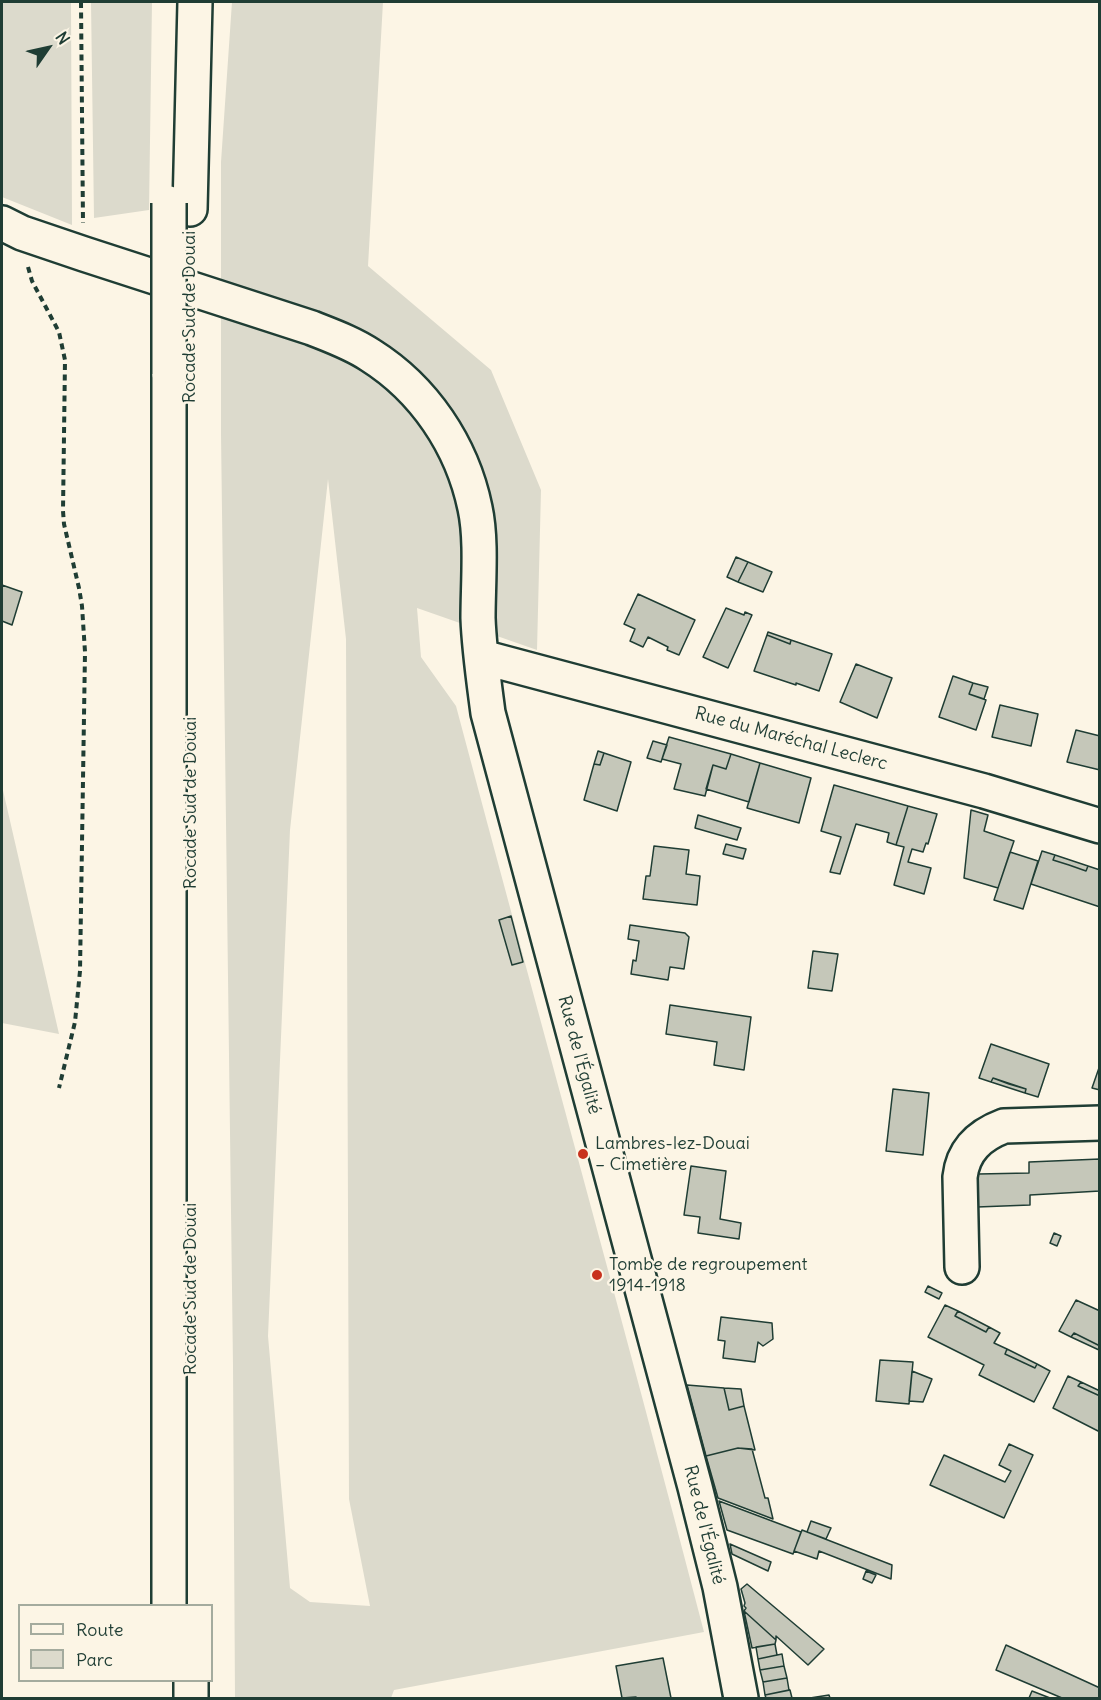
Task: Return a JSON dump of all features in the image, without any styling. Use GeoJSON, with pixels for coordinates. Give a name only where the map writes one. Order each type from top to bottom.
{"type":"FeatureCollection","features":[{"type":"Feature","properties":{"kind":"main road","name":"Rocade Sud de Douai"},"geometry":{"type":"LineString","coordinates":[[169,1604],[180,375],[180,206],[172,2]]}},
{"type":"Feature","properties":{"kind":"main road","name":"Rocade Sud de Douai"},"geometry":{"type":"LineString","coordinates":[[180,206],[194,71],[195,2]]}},
{"type":"Feature","properties":{"kind":"main road"},"geometry":{"type":"LineString","coordinates":[[194,71],[202,2]]}},
{"type":"Feature","properties":{"kind":"main road","name":"Rue de l'Égalité"},"geometry":{"type":"LineString","coordinates":[[12,228],[84,254],[312,328],[369,354],[395,372],[415,391],[431,410],[457,452],[476,510],[478,621],[488,713],[698,1498],[720,1587],[741,1698]]}},
{"type":"Feature","properties":{"kind":"main road","name":"Rocade Sud de Douai"},"geometry":{"type":"LineString","coordinates":[[180,375],[192,553],[191,1604]]}},
{"type":"Feature","properties":{"kind":"main road","name":"Rue du Maréchal Leclerc"},"geometry":{"type":"LineString","coordinates":[[482,657],[984,791],[1100,826]]}},
{"type":"Feature","properties":{"kind":"main road"},"geometry":{"type":"LineString","coordinates":[[962,1267],[960,1171],[969,1150],[978,1140],[1004,1126],[1100,1123]]}},
{"type":"Feature","properties":{"kind":"main road"},"geometry":{"type":"LineString","coordinates":[[169,1682],[169,1698]]}},
{"type":"Feature","properties":{"kind":"main road"},"geometry":{"type":"LineString","coordinates":[[191,1682],[191,1698]]}},
{"type":"Feature","properties":{"kind":"path"},"geometry":{"type":"LineString","coordinates":[[81,2],[84,254]]}},
{"type":"Feature","properties":{"kind":"path"},"geometry":{"type":"LineString","coordinates":[[12,228],[32,281],[59,332],[65,360],[63,511],[81,597],[85,652],[80,971],[75,1022],[59,1088]]}},
{"type":"Feature","properties":{"kind":"green space"},"geometry":{"type":"Polygon","coordinates":[[[2,2],[71,2],[72,225],[2,197],[2,2]]]}},
{"type":"Feature","properties":{"kind":"green space"},"geometry":{"type":"Polygon","coordinates":[[[91,2],[152,2],[149,210],[94,218],[91,2]]]}},
{"type":"Feature","properties":{"kind":"green space"},"geometry":{"type":"Polygon","coordinates":[[[232,2],[383,2],[368,266],[491,370],[541,490],[537,650],[417,608],[421,657],[456,706],[704,1632],[394,1690],[391,1698],[235,1698],[221,434],[221,162],[232,2]],[[328,479],[290,830],[268,1336],[290,1588],[310,1602],[370,1606],[349,1499],[346,639],[328,479]]]}},
{"type":"Feature","properties":{"kind":"green space"},"geometry":{"type":"Polygon","coordinates":[[[2,786],[59,1034],[2,1023],[2,786]]]}},
{"type":"Feature","properties":{"kind":"building"},"geometry":{"type":"Polygon","coordinates":[[[736,557],[748,562],[738,582],[727,577],[736,557]]]}},
{"type":"Feature","properties":{"kind":"building"},"geometry":{"type":"Polygon","coordinates":[[[748,562],[772,572],[763,592],[738,582],[748,562]]]}},
{"type":"Feature","properties":{"kind":"building"},"geometry":{"type":"Polygon","coordinates":[[[2,585],[22,592],[12,625],[2,621],[2,585]]]}},
{"type":"Feature","properties":{"kind":"building"},"geometry":{"type":"Polygon","coordinates":[[[638,594],[695,620],[679,655],[648,637],[643,647],[630,641],[635,629],[624,624],[638,594]]]}},
{"type":"Feature","properties":{"kind":"building"},"geometry":{"type":"Polygon","coordinates":[[[726,608],[744,615],[745,612],[752,615],[728,668],[703,657],[726,608]]]}},
{"type":"Feature","properties":{"kind":"building"},"geometry":{"type":"Polygon","coordinates":[[[768,632],[791,640],[790,644],[767,635],[768,632]]]}},
{"type":"Feature","properties":{"kind":"building"},"geometry":{"type":"Polygon","coordinates":[[[767,635],[790,644],[791,640],[832,654],[819,691],[754,671],[767,635]]]}},
{"type":"Feature","properties":{"kind":"building"},"geometry":{"type":"Polygon","coordinates":[[[856,664],[892,678],[877,718],[840,702],[856,664]]]}},
{"type":"Feature","properties":{"kind":"building"},"geometry":{"type":"Polygon","coordinates":[[[953,676],[973,683],[969,694],[986,700],[976,730],[939,717],[953,676]]]}},
{"type":"Feature","properties":{"kind":"building"},"geometry":{"type":"Polygon","coordinates":[[[973,683],[988,687],[984,699],[969,694],[973,683]]]}},
{"type":"Feature","properties":{"kind":"building"},"geometry":{"type":"Polygon","coordinates":[[[1000,705],[1038,714],[1031,746],[992,737],[1000,705]]]}},
{"type":"Feature","properties":{"kind":"building"},"geometry":{"type":"Polygon","coordinates":[[[1076,730],[1100,736],[1100,770],[1067,762],[1076,730]]]}},
{"type":"Feature","properties":{"kind":"building"},"geometry":{"type":"Polygon","coordinates":[[[669,737],[731,754],[726,769],[713,765],[705,796],[674,789],[681,764],[662,759],[669,737]]]}},
{"type":"Feature","properties":{"kind":"building"},"geometry":{"type":"Polygon","coordinates":[[[653,741],[667,745],[661,762],[647,758],[653,741]]]}},
{"type":"Feature","properties":{"kind":"building"},"geometry":{"type":"Polygon","coordinates":[[[598,751],[604,753],[600,765],[594,764],[598,751]]]}},
{"type":"Feature","properties":{"kind":"building"},"geometry":{"type":"Polygon","coordinates":[[[604,753],[631,762],[617,811],[584,800],[594,764],[600,765],[604,753]]]}},
{"type":"Feature","properties":{"kind":"building"},"geometry":{"type":"Polygon","coordinates":[[[731,754],[760,763],[749,802],[706,789],[713,765],[726,769],[731,754]]]}},
{"type":"Feature","properties":{"kind":"building"},"geometry":{"type":"Polygon","coordinates":[[[760,763],[811,778],[799,823],[747,808],[760,763]]]}},
{"type":"Feature","properties":{"kind":"building"},"geometry":{"type":"Polygon","coordinates":[[[834,785],[908,806],[896,845],[887,842],[889,833],[856,824],[840,874],[830,872],[841,837],[821,831],[834,785]]]}},
{"type":"Feature","properties":{"kind":"building"},"geometry":{"type":"Polygon","coordinates":[[[908,806],[937,814],[928,844],[926,843],[923,852],[912,849],[908,862],[931,868],[924,894],[894,885],[904,847],[896,845],[908,806]]]}},
{"type":"Feature","properties":{"kind":"building"},"geometry":{"type":"Polygon","coordinates":[[[971,810],[988,815],[984,831],[1014,841],[998,888],[964,878],[971,810]]]}},
{"type":"Feature","properties":{"kind":"building"},"geometry":{"type":"Polygon","coordinates":[[[698,815],[741,828],[737,840],[695,828],[698,815]]]}},
{"type":"Feature","properties":{"kind":"building"},"geometry":{"type":"Polygon","coordinates":[[[726,844],[746,849],[743,859],[723,854],[726,844]]]}},
{"type":"Feature","properties":{"kind":"building"},"geometry":{"type":"Polygon","coordinates":[[[654,846],[689,850],[686,874],[700,876],[697,905],[643,899],[646,876],[650,876],[654,846]]]}},
{"type":"Feature","properties":{"kind":"building"},"geometry":{"type":"Polygon","coordinates":[[[1042,851],[1055,855],[1053,860],[1086,871],[1088,866],[1100,870],[1100,907],[1031,884],[1042,851]]]}},
{"type":"Feature","properties":{"kind":"building"},"geometry":{"type":"Polygon","coordinates":[[[1010,852],[1038,861],[1023,909],[994,900],[1010,852]]]}},
{"type":"Feature","properties":{"kind":"building"},"geometry":{"type":"Polygon","coordinates":[[[1055,855],[1088,866],[1086,871],[1053,860],[1055,855]]]}},
{"type":"Feature","properties":{"kind":"building"},"geometry":{"type":"Polygon","coordinates":[[[511,916],[523,962],[512,965],[499,920],[511,916]]]}},
{"type":"Feature","properties":{"kind":"building"},"geometry":{"type":"Polygon","coordinates":[[[630,925],[685,933],[689,937],[684,969],[670,967],[668,980],[631,974],[639,941],[628,939],[630,925]]]}},
{"type":"Feature","properties":{"kind":"building"},"geometry":{"type":"Polygon","coordinates":[[[813,951],[838,954],[832,991],[808,988],[813,951]]]}},
{"type":"Feature","properties":{"kind":"building"},"geometry":{"type":"Polygon","coordinates":[[[670,1005],[751,1017],[744,1070],[714,1065],[717,1042],[666,1034],[670,1005]]]}},
{"type":"Feature","properties":{"kind":"building"},"geometry":{"type":"Polygon","coordinates":[[[991,1044],[1049,1064],[1038,1097],[1025,1093],[1026,1089],[993,1078],[991,1082],[979,1078],[991,1044]]]}},
{"type":"Feature","properties":{"kind":"building"},"geometry":{"type":"Polygon","coordinates":[[[1100,1065],[1100,1090],[1092,1088],[1100,1065]]]}},
{"type":"Feature","properties":{"kind":"building"},"geometry":{"type":"Polygon","coordinates":[[[993,1078],[1026,1089],[1025,1093],[991,1082],[993,1078]]]}},
{"type":"Feature","properties":{"kind":"building"},"geometry":{"type":"Polygon","coordinates":[[[893,1089],[929,1093],[923,1155],[886,1151],[893,1089]]]}},
{"type":"Feature","properties":{"kind":"building"},"geometry":{"type":"Polygon","coordinates":[[[1100,1159],[1100,1191],[1030,1195],[1030,1205],[977,1207],[978,1174],[1029,1173],[1029,1162],[1100,1159]]]}},
{"type":"Feature","properties":{"kind":"building"},"geometry":{"type":"Polygon","coordinates":[[[691,1166],[726,1171],[720,1219],[741,1223],[739,1239],[698,1233],[700,1217],[684,1215],[691,1166]]]}},
{"type":"Feature","properties":{"kind":"building"},"geometry":{"type":"Polygon","coordinates":[[[1054,1233],[1061,1236],[1057,1246],[1050,1243],[1054,1233]]]}},
{"type":"Feature","properties":{"kind":"building"},"geometry":{"type":"Polygon","coordinates":[[[928,1286],[942,1293],[939,1299],[925,1292],[928,1286]]]}},
{"type":"Feature","properties":{"kind":"building"},"geometry":{"type":"Polygon","coordinates":[[[1076,1300],[1100,1311],[1100,1346],[1074,1333],[1071,1337],[1059,1331],[1076,1300]]]}},
{"type":"Feature","properties":{"kind":"building"},"geometry":{"type":"Polygon","coordinates":[[[945,1305],[958,1311],[955,1316],[986,1332],[989,1327],[1000,1333],[994,1343],[1007,1349],[1005,1354],[1035,1368],[1037,1364],[1050,1371],[1034,1402],[979,1375],[984,1365],[928,1337],[945,1305]]]}},
{"type":"Feature","properties":{"kind":"building"},"geometry":{"type":"Polygon","coordinates":[[[958,1311],[989,1327],[986,1332],[955,1316],[958,1311]]]}},
{"type":"Feature","properties":{"kind":"building"},"geometry":{"type":"Polygon","coordinates":[[[721,1317],[772,1323],[773,1339],[763,1346],[758,1342],[755,1362],[723,1358],[725,1341],[718,1340],[721,1317]]]}},
{"type":"Feature","properties":{"kind":"building"},"geometry":{"type":"Polygon","coordinates":[[[1074,1333],[1100,1346],[1100,1349],[1071,1337],[1074,1333]]]}},
{"type":"Feature","properties":{"kind":"building"},"geometry":{"type":"Polygon","coordinates":[[[1007,1349],[1037,1364],[1035,1368],[1005,1354],[1007,1349]]]}},
{"type":"Feature","properties":{"kind":"building"},"geometry":{"type":"Polygon","coordinates":[[[880,1360],[913,1362],[909,1404],[876,1401],[880,1360]]]}},
{"type":"Feature","properties":{"kind":"building"},"geometry":{"type":"Polygon","coordinates":[[[912,1371],[932,1379],[923,1402],[909,1401],[912,1371]]]}},
{"type":"Feature","properties":{"kind":"building"},"geometry":{"type":"Polygon","coordinates":[[[1068,1376],[1081,1382],[1078,1386],[1100,1396],[1100,1432],[1053,1408],[1068,1376]]]}},
{"type":"Feature","properties":{"kind":"building"},"geometry":{"type":"Polygon","coordinates":[[[1081,1382],[1100,1391],[1100,1396],[1078,1386],[1081,1382]]]}},
{"type":"Feature","properties":{"kind":"building"},"geometry":{"type":"Polygon","coordinates":[[[687,1385],[724,1388],[729,1410],[744,1406],[755,1450],[738,1448],[706,1456],[687,1385]]]}},
{"type":"Feature","properties":{"kind":"building"},"geometry":{"type":"Polygon","coordinates":[[[724,1388],[741,1389],[744,1406],[729,1410],[724,1388]]]}},
{"type":"Feature","properties":{"kind":"building"},"geometry":{"type":"Polygon","coordinates":[[[1009,1444],[1033,1455],[1004,1518],[930,1485],[944,1455],[1005,1482],[1011,1471],[999,1465],[1009,1444]]]}},
{"type":"Feature","properties":{"kind":"building"},"geometry":{"type":"Polygon","coordinates":[[[738,1448],[752,1449],[773,1519],[718,1498],[706,1456],[738,1448]]]}},
{"type":"Feature","properties":{"kind":"building"},"geometry":{"type":"Polygon","coordinates":[[[719,1501],[801,1532],[793,1554],[727,1530],[719,1501]]]}},
{"type":"Feature","properties":{"kind":"building"},"geometry":{"type":"Polygon","coordinates":[[[811,1521],[831,1528],[826,1539],[807,1532],[811,1521]]]}},
{"type":"Feature","properties":{"kind":"building"},"geometry":{"type":"Polygon","coordinates":[[[802,1530],[892,1565],[891,1579],[819,1551],[817,1559],[794,1551],[802,1530]]]}},
{"type":"Feature","properties":{"kind":"building"},"geometry":{"type":"Polygon","coordinates":[[[730,1544],[771,1562],[768,1571],[732,1554],[730,1544]]]}},
{"type":"Feature","properties":{"kind":"building"},"geometry":{"type":"Polygon","coordinates":[[[866,1571],[876,1575],[872,1583],[863,1579],[866,1571]]]}},
{"type":"Feature","properties":{"kind":"building"},"geometry":{"type":"Polygon","coordinates":[[[747,1584],[824,1649],[808,1665],[744,1611],[746,1608],[741,1589],[747,1584]]]}},
{"type":"Feature","properties":{"kind":"building"},"geometry":{"type":"Polygon","coordinates":[[[744,1611],[776,1640],[775,1644],[752,1648],[744,1611]]]}},
{"type":"Feature","properties":{"kind":"building"},"geometry":{"type":"Polygon","coordinates":[[[775,1644],[777,1655],[758,1659],[756,1647],[775,1644]]]}},
{"type":"Feature","properties":{"kind":"building"},"geometry":{"type":"Polygon","coordinates":[[[1006,1645],[1100,1688],[1100,1698],[1062,1698],[996,1670],[1006,1645]]]}},
{"type":"Feature","properties":{"kind":"building"},"geometry":{"type":"Polygon","coordinates":[[[782,1654],[784,1666],[760,1670],[758,1659],[782,1654]]]}},
{"type":"Feature","properties":{"kind":"building"},"geometry":{"type":"Polygon","coordinates":[[[663,1658],[671,1698],[622,1698],[616,1666],[663,1658]]]}},
{"type":"Feature","properties":{"kind":"building"},"geometry":{"type":"Polygon","coordinates":[[[784,1666],[787,1678],[763,1682],[760,1670],[784,1666]]]}},
{"type":"Feature","properties":{"kind":"building"},"geometry":{"type":"Polygon","coordinates":[[[787,1678],[789,1690],[765,1695],[763,1682],[787,1678]]]}},
{"type":"Feature","properties":{"kind":"building"},"geometry":{"type":"Polygon","coordinates":[[[790,1690],[792,1698],[766,1698],[765,1695],[790,1690]]]}},
{"type":"Feature","properties":{"kind":"building"},"geometry":{"type":"Polygon","coordinates":[[[1032,1691],[1050,1698],[1029,1698],[1032,1691]]]}},
{"type":"Feature","properties":{"kind":"building"},"geometry":{"type":"Polygon","coordinates":[[[829,1695],[830,1698],[810,1698],[829,1695]]]}},
{"type":"Feature","properties":{"kind":"place","name":"Lambres-lez-Douai – Cimetière"},"geometry":{"type":"Point","coordinates":[583,1154]}},
{"type":"Feature","properties":{"kind":"place","name":"Tombe de regroupement 1914-1918"},"geometry":{"type":"Point","coordinates":[597,1275]}}]}
